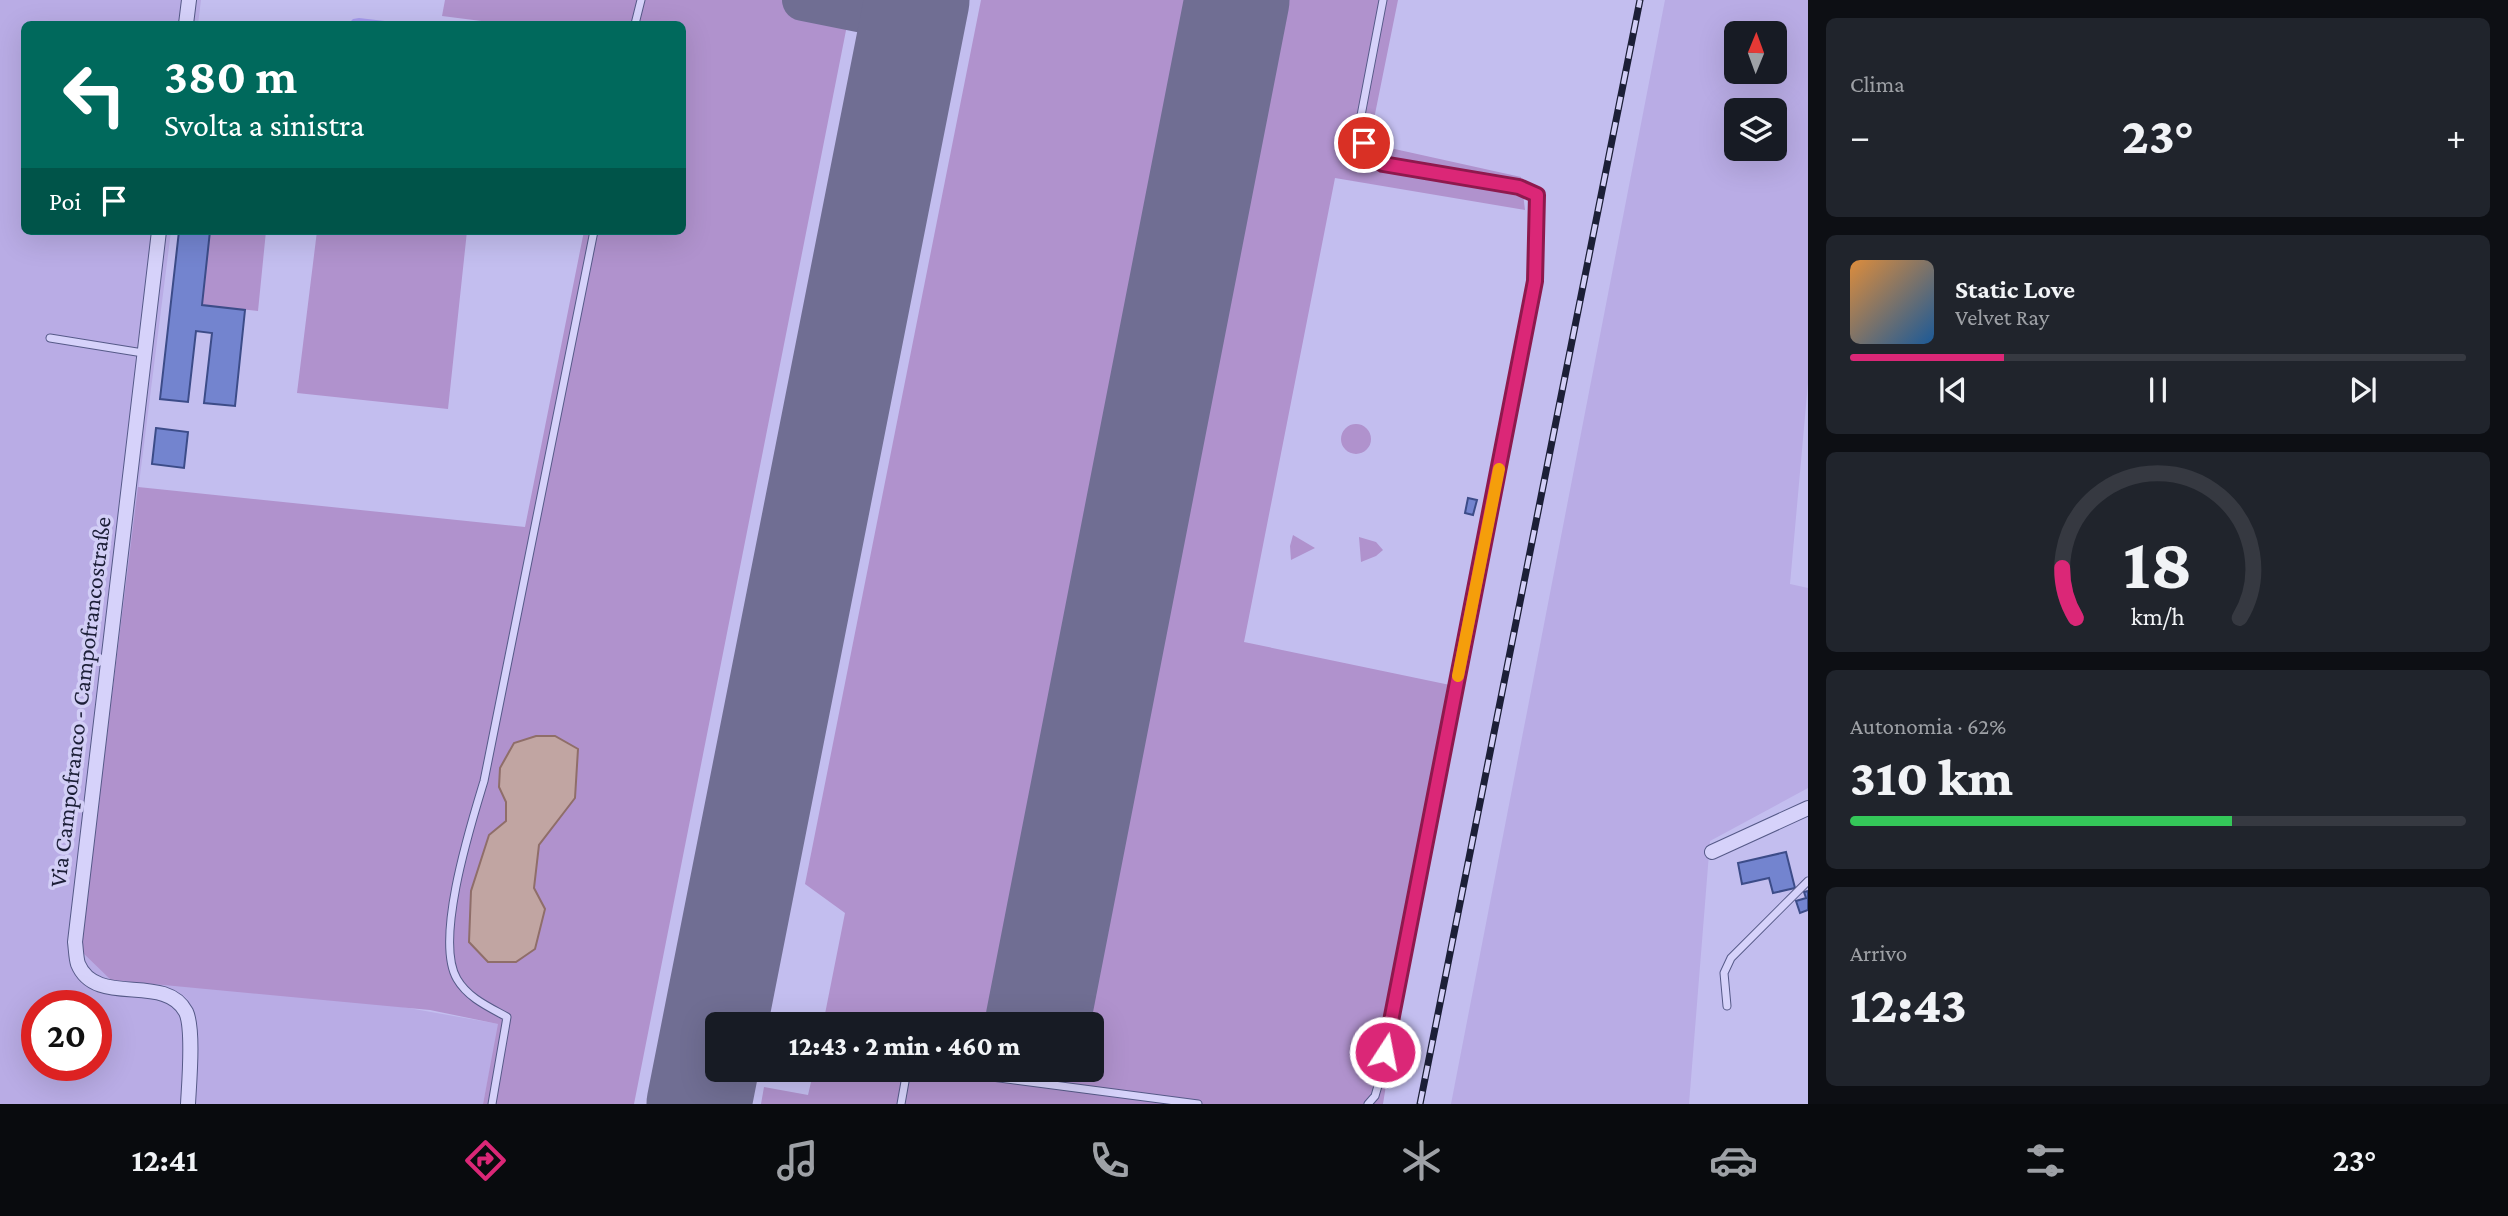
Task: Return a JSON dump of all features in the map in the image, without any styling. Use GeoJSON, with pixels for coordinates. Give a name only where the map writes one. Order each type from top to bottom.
{"type":"FeatureCollection","features":[{"type":"Feature","properties":{"kind":"street"},"geometry":{"type":"LineString","coordinates":[[186,21],[189,0]]}},
{"type":"Feature","properties":{"kind":"street","name":"Via Campofranco - Campofrancostraße"},"geometry":{"type":"LineString","coordinates":[[158,235],[75,942],[78,964],[89,979],[106,987],[152,992],[173,998],[186,1013],[190,1036],[188,1104]]}},
{"type":"Feature","properties":{"kind":"street"},"geometry":{"type":"LineString","coordinates":[[1712,852],[1808,808]]}},
{"type":"Feature","properties":{"kind":"lane"},"geometry":{"type":"LineString","coordinates":[[636,21],[641,0]]}},
{"type":"Feature","properties":{"kind":"lane"},"geometry":{"type":"LineString","coordinates":[[1368,1104],[1375,1096],[1380,1079],[1535,281],[1537,195],[1519,187],[1383,164],[1371,156],[1359,126],[1383,0]]}},
{"type":"Feature","properties":{"kind":"lane"},"geometry":{"type":"LineString","coordinates":[[492,1104],[507,1017],[472,997],[457,979],[449,959],[449,930],[468,835],[486,767],[593,235]]}},
{"type":"Feature","properties":{"kind":"lane"},"geometry":{"type":"LineString","coordinates":[[50,338],[143,353]]}},
{"type":"Feature","properties":{"kind":"lane"},"geometry":{"type":"LineString","coordinates":[[1727,1006],[1724,973],[1731,958],[1808,881]]}},
{"type":"Feature","properties":{"kind":"lane"},"geometry":{"type":"LineString","coordinates":[[901,1104],[905,1082]]}},
{"type":"Feature","properties":{"kind":"lane"},"geometry":{"type":"LineString","coordinates":[[1030,1082],[1198,1104]]}},
{"type":"Feature","properties":{"kind":"shaded area"},"geometry":{"type":"Polygon","coordinates":[[[0,0],[201,0],[198,21],[21,21],[21,235],[170,235],[80,950],[499,1024],[483,1104],[0,1104],[0,0]]]}},
{"type":"Feature","properties":{"kind":"shaded area"},"geometry":{"type":"Polygon","coordinates":[[[445,0],[852,0],[634,1104],[483,1104],[498,1024],[430,1010],[111,980],[80,950],[138,487],[525,527],[583,235],[686,235],[686,21],[481,21],[442,16],[445,0]]]}},
{"type":"Feature","properties":{"kind":"shaded area"},"geometry":{"type":"Polygon","coordinates":[[[981,0],[1398,0],[1375,114],[1374,124],[1381,146],[1521,177],[1525,210],[1335,178],[1244,642],[1450,685],[1383,1104],[761,1104],[764,1087],[808,1095],[811,1082],[1104,1082],[1104,1012],[825,1012],[845,913],[805,884],[981,0]]]}},
{"type":"Feature","properties":{"kind":"shaded area"},"geometry":{"type":"Polygon","coordinates":[[[1665,0],[1808,0],[1808,383],[1790,584],[1808,588],[1808,788],[1710,841],[1689,1104],[1451,1104],[1665,0]]]}},
{"type":"Feature","properties":{"kind":"shaded area"},"geometry":{"type":"Polygon","coordinates":[[[210,235],[266,235],[258,311],[202,305],[210,235]]]}},
{"type":"Feature","properties":{"kind":"shaded area"},"geometry":{"type":"Polygon","coordinates":[[[317,235],[467,235],[448,409],[297,393],[317,235]]]}},
{"type":"Feature","properties":{"kind":"shaded area"},"geometry":{"type":"Polygon","coordinates":[[[1356,424],[1362,425],[1370,433],[1370,445],[1362,453],[1356,454],[1350,453],[1342,445],[1341,439],[1342,433],[1350,425],[1356,424]]]}},
{"type":"Feature","properties":{"kind":"shaded area"},"geometry":{"type":"Polygon","coordinates":[[[1293,535],[1315,548],[1291,560],[1290,546],[1293,535]]]}},
{"type":"Feature","properties":{"kind":"shaded area"},"geometry":{"type":"Polygon","coordinates":[[[1359,537],[1376,542],[1383,550],[1361,562],[1359,537]]]}},
{"type":"Feature","properties":{"kind":"shaded area"},"geometry":{"type":"Polygon","coordinates":[[[536,736],[555,736],[578,749],[575,798],[539,845],[534,888],[545,909],[535,949],[516,962],[488,962],[469,942],[471,891],[489,835],[506,821],[506,802],[499,787],[500,768],[514,743],[536,736]]]}},
{"type":"Feature","properties":{"kind":"sand"},"geometry":{"type":"Polygon","coordinates":[[[359,18],[384,21],[351,21],[359,18]]]}},
{"type":"Feature","properties":{"kind":"building"},"geometry":{"type":"Polygon","coordinates":[[[179,235],[210,235],[202,305],[245,310],[235,406],[204,403],[212,333],[196,331],[188,402],[160,399],[179,235]]]}},
{"type":"Feature","properties":{"kind":"building"},"geometry":{"type":"Polygon","coordinates":[[[156,428],[188,432],[184,468],[152,464],[156,428]]]}},
{"type":"Feature","properties":{"kind":"building"},"geometry":{"type":"Polygon","coordinates":[[[1468,498],[1477,500],[1473,515],[1465,513],[1468,498]]]}},
{"type":"Feature","properties":{"kind":"building"},"geometry":{"type":"Polygon","coordinates":[[[1786,852],[1795,888],[1773,893],[1769,878],[1742,884],[1738,863],[1786,852]]]}},
{"type":"Feature","properties":{"kind":"building"},"geometry":{"type":"Polygon","coordinates":[[[1808,891],[1808,910],[1800,913],[1796,901],[1806,898],[1804,892],[1808,891]]]}},
{"type":"Feature","properties":{"kind":"taxiway"},"geometry":{"type":"LineString","coordinates":[[803,0],[913,22]]}},
{"type":"Feature","properties":{"kind":"runway"},"geometry":{"type":"LineString","coordinates":[[699,1104],[917,0]]}},
{"type":"Feature","properties":{"kind":"runway"},"geometry":{"type":"LineString","coordinates":[[1040,1012],[1237,0]]}},
{"type":"Feature","properties":{"kind":"railway"},"geometry":{"type":"LineString","coordinates":[[1420,1104],[1640,0]]}},
{"type":"Feature","properties":{"kind":"slow traffic"},"geometry":{"type":"LineString","coordinates":[[1458,676],[1499,469]]}},
{"type":"Feature","properties":{"kind":"route"},"geometry":{"type":"LineString","coordinates":[[1364,143],[1371,156],[1383,164],[1519,187],[1537,195],[1535,281],[1385,1052]]}}]}
